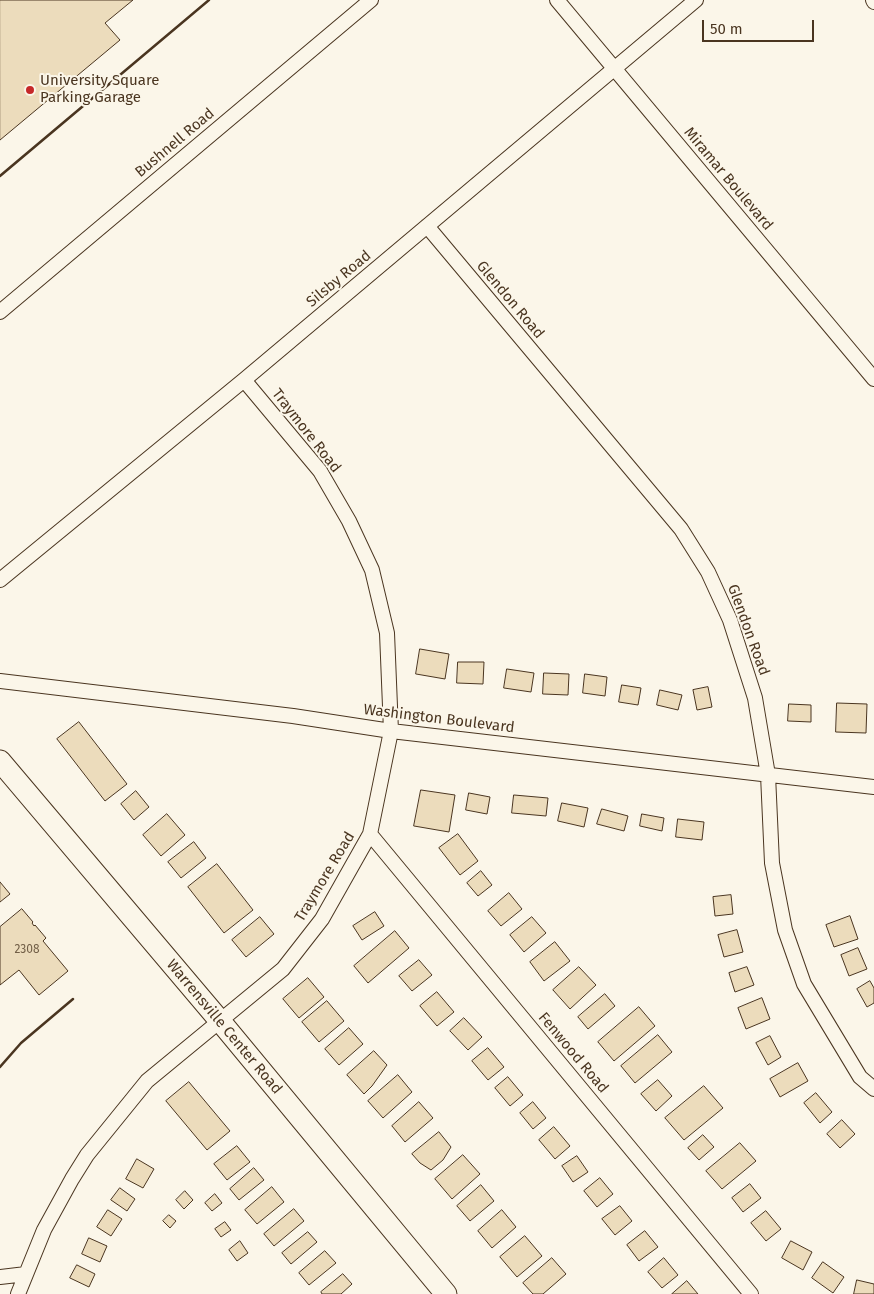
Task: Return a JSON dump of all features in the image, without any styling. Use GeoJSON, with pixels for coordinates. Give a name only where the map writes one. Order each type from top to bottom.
{"type":"FeatureCollection","features":[{"type":"Feature","properties":{"kind":"main road","name":"Warrensville Center Road"},"geometry":{"type":"LineString","coordinates":[[0,761],[220,1021],[446,1294]]}},
{"type":"Feature","properties":{"kind":"street","name":"Bushnell Road"},"geometry":{"type":"LineString","coordinates":[[0,312],[371,0]]}},
{"type":"Feature","properties":{"kind":"street","name":"Miramar Boulevard"},"geometry":{"type":"LineString","coordinates":[[557,0],[874,379]]}},
{"type":"Feature","properties":{"kind":"street","name":"Silsby Road"},"geometry":{"type":"LineString","coordinates":[[0,580],[244,380],[696,0]]}},
{"type":"Feature","properties":{"kind":"street","name":"Glendon Road"},"geometry":{"type":"LineString","coordinates":[[427,226],[681,529],[708,572],[730,620],[756,698],[768,776],[772,863],[785,930],[804,984],[860,1077],[874,1090]]}},
{"type":"Feature","properties":{"kind":"street","name":"Traymore Road"},"geometry":{"type":"LineString","coordinates":[[18,1294],[44,1230],[87,1155],[147,1081],[283,969],[322,919],[370,834],[391,731],[387,633],[372,570],[349,521],[320,471],[244,380]]}},
{"type":"Feature","properties":{"kind":"street","name":"Washington Boulevard"},"geometry":{"type":"LineString","coordinates":[[0,681],[294,716],[391,731],[874,787]]}},
{"type":"Feature","properties":{"kind":"street","name":"Fenwood Road"},"geometry":{"type":"LineString","coordinates":[[370,834],[751,1294]]}},
{"type":"Feature","properties":{"kind":"street"},"geometry":{"type":"LineString","coordinates":[[0,1277],[26,1274]]}},
{"type":"Feature","properties":{"kind":"building","name":"University Square Parking Garage"},"geometry":{"type":"Polygon","coordinates":[[[0,0],[133,0],[105,23],[120,40],[0,140],[0,0]]]}},
{"type":"Feature","properties":{"kind":"building"},"geometry":{"type":"Polygon","coordinates":[[[420,649],[449,654],[445,679],[416,674],[420,649]]]}},
{"type":"Feature","properties":{"kind":"building"},"geometry":{"type":"Polygon","coordinates":[[[458,662],[484,662],[483,684],[457,683],[458,662]]]}},
{"type":"Feature","properties":{"kind":"building"},"geometry":{"type":"Polygon","coordinates":[[[507,669],[534,673],[531,692],[504,688],[507,669]]]}},
{"type":"Feature","properties":{"kind":"building"},"geometry":{"type":"Polygon","coordinates":[[[544,673],[569,674],[568,695],[543,694],[544,673]]]}},
{"type":"Feature","properties":{"kind":"building"},"geometry":{"type":"Polygon","coordinates":[[[585,674],[607,677],[605,696],[583,693],[585,674]]]}},
{"type":"Feature","properties":{"kind":"building"},"geometry":{"type":"Polygon","coordinates":[[[622,685],[641,688],[638,705],[619,702],[622,685]]]}},
{"type":"Feature","properties":{"kind":"building"},"geometry":{"type":"Polygon","coordinates":[[[708,687],[712,707],[697,710],[693,690],[708,687]]]}},
{"type":"Feature","properties":{"kind":"building"},"geometry":{"type":"Polygon","coordinates":[[[660,690],[682,695],[678,710],[657,705],[660,690]]]}},
{"type":"Feature","properties":{"kind":"building"},"geometry":{"type":"Polygon","coordinates":[[[837,703],[867,704],[866,733],[836,732],[837,703]]]}},
{"type":"Feature","properties":{"kind":"building"},"geometry":{"type":"Polygon","coordinates":[[[789,704],[811,705],[811,722],[788,721],[789,704]]]}},
{"type":"Feature","properties":{"kind":"building"},"geometry":{"type":"Polygon","coordinates":[[[79,722],[127,784],[105,801],[57,739],[79,722]]]}},
{"type":"Feature","properties":{"kind":"building"},"geometry":{"type":"Polygon","coordinates":[[[421,790],[455,795],[449,832],[414,826],[421,790]]]}},
{"type":"Feature","properties":{"kind":"building"},"geometry":{"type":"Polygon","coordinates":[[[136,791],[149,807],[134,820],[121,804],[136,791]]]}},
{"type":"Feature","properties":{"kind":"building"},"geometry":{"type":"Polygon","coordinates":[[[469,793],[490,797],[487,814],[466,810],[469,793]]]}},
{"type":"Feature","properties":{"kind":"building"},"geometry":{"type":"Polygon","coordinates":[[[514,795],[548,798],[546,816],[512,813],[514,795]]]}},
{"type":"Feature","properties":{"kind":"building"},"geometry":{"type":"Polygon","coordinates":[[[562,803],[588,808],[584,827],[558,821],[562,803]]]}},
{"type":"Feature","properties":{"kind":"building"},"geometry":{"type":"Polygon","coordinates":[[[602,809],[628,816],[624,831],[597,824],[602,809]]]}},
{"type":"Feature","properties":{"kind":"building"},"geometry":{"type":"Polygon","coordinates":[[[167,814],[185,835],[161,856],[143,835],[167,814]]]}},
{"type":"Feature","properties":{"kind":"building"},"geometry":{"type":"Polygon","coordinates":[[[642,814],[664,818],[662,831],[640,826],[642,814]]]}},
{"type":"Feature","properties":{"kind":"building"},"geometry":{"type":"Polygon","coordinates":[[[678,819],[704,822],[702,840],[676,837],[678,819]]]}},
{"type":"Feature","properties":{"kind":"building"},"geometry":{"type":"Polygon","coordinates":[[[458,834],[478,861],[460,875],[439,848],[458,834]]]}},
{"type":"Feature","properties":{"kind":"building"},"geometry":{"type":"Polygon","coordinates":[[[194,842],[206,858],[181,878],[168,862],[194,842]]]}},
{"type":"Feature","properties":{"kind":"building"},"geometry":{"type":"Polygon","coordinates":[[[217,864],[253,910],[224,933],[188,887],[217,864]]]}},
{"type":"Feature","properties":{"kind":"building"},"geometry":{"type":"Polygon","coordinates":[[[481,871],[492,885],[478,896],[467,883],[481,871]]]}},
{"type":"Feature","properties":{"kind":"building"},"geometry":{"type":"Polygon","coordinates":[[[0,882],[10,894],[0,902],[0,882]]]}},
{"type":"Feature","properties":{"kind":"building"},"geometry":{"type":"Polygon","coordinates":[[[509,893],[522,909],[501,926],[488,911],[509,893]]]}},
{"type":"Feature","properties":{"kind":"building"},"geometry":{"type":"Polygon","coordinates":[[[731,895],[733,914],[715,916],[713,897],[731,895]]]}},
{"type":"Feature","properties":{"kind":"building"},"geometry":{"type":"Polygon","coordinates":[[[22,909],[34,926],[46,938],[43,941],[68,971],[39,995],[19,970],[0,985],[0,927],[22,909]]]}},
{"type":"Feature","properties":{"kind":"building"},"geometry":{"type":"Polygon","coordinates":[[[375,912],[384,926],[362,940],[353,926],[375,912]]]}},
{"type":"Feature","properties":{"kind":"building"},"geometry":{"type":"Polygon","coordinates":[[[850,916],[858,939],[834,947],[826,925],[850,916]]]}},
{"type":"Feature","properties":{"kind":"building"},"geometry":{"type":"Polygon","coordinates":[[[260,917],[274,934],[246,957],[232,940],[260,917]]]}},
{"type":"Feature","properties":{"kind":"building"},"geometry":{"type":"Polygon","coordinates":[[[532,917],[546,933],[524,952],[510,935],[532,917]]]}},
{"type":"Feature","properties":{"kind":"building"},"geometry":{"type":"Polygon","coordinates":[[[737,930],[743,952],[724,957],[718,935],[737,930]]]}},
{"type":"Feature","properties":{"kind":"building"},"geometry":{"type":"Polygon","coordinates":[[[395,931],[409,948],[368,983],[354,966],[395,931]]]}},
{"type":"Feature","properties":{"kind":"building"},"geometry":{"type":"Polygon","coordinates":[[[555,942],[570,961],[544,981],[530,962],[555,942]]]}},
{"type":"Feature","properties":{"kind":"building"},"geometry":{"type":"Polygon","coordinates":[[[858,948],[867,969],[849,976],[841,955],[858,948]]]}},
{"type":"Feature","properties":{"kind":"building"},"geometry":{"type":"Polygon","coordinates":[[[419,960],[432,975],[412,991],[399,976],[419,960]]]}},
{"type":"Feature","properties":{"kind":"building"},"geometry":{"type":"Polygon","coordinates":[[[579,967],[596,985],[570,1009],[553,990],[579,967]]]}},
{"type":"Feature","properties":{"kind":"building"},"geometry":{"type":"Polygon","coordinates":[[[747,967],[754,985],[735,992],[729,973],[747,967]]]}},
{"type":"Feature","properties":{"kind":"building"},"geometry":{"type":"Polygon","coordinates":[[[308,978],[324,997],[299,1018],[283,999],[308,978]]]}},
{"type":"Feature","properties":{"kind":"building"},"geometry":{"type":"Polygon","coordinates":[[[870,981],[874,988],[874,1003],[867,1007],[857,989],[870,981]]]}},
{"type":"Feature","properties":{"kind":"building"},"geometry":{"type":"Polygon","coordinates":[[[437,992],[454,1012],[437,1026],[420,1006],[437,992]]]}},
{"type":"Feature","properties":{"kind":"building"},"geometry":{"type":"Polygon","coordinates":[[[605,994],[615,1006],[588,1029],[578,1017],[605,994]]]}},
{"type":"Feature","properties":{"kind":"building"},"geometry":{"type":"Polygon","coordinates":[[[762,998],[770,1019],[746,1029],[738,1008],[762,998]]]}},
{"type":"Feature","properties":{"kind":"building"},"geometry":{"type":"Polygon","coordinates":[[[327,1001],[344,1021],[319,1042],[302,1022],[327,1001]]]}},
{"type":"Feature","properties":{"kind":"building"},"geometry":{"type":"Polygon","coordinates":[[[639,1007],[655,1026],[614,1061],[598,1042],[639,1007]]]}},
{"type":"Feature","properties":{"kind":"building"},"geometry":{"type":"Polygon","coordinates":[[[464,1018],[482,1037],[468,1050],[450,1031],[464,1018]]]}},
{"type":"Feature","properties":{"kind":"building"},"geometry":{"type":"Polygon","coordinates":[[[349,1028],[363,1044],[339,1065],[325,1049],[349,1028]]]}},
{"type":"Feature","properties":{"kind":"building"},"geometry":{"type":"Polygon","coordinates":[[[658,1035],[672,1052],[635,1083],[621,1066],[658,1035]]]}},
{"type":"Feature","properties":{"kind":"building"},"geometry":{"type":"Polygon","coordinates":[[[770,1036],[781,1057],[768,1065],[756,1043],[770,1036]]]}},
{"type":"Feature","properties":{"kind":"building"},"geometry":{"type":"Polygon","coordinates":[[[488,1048],[504,1067],[488,1080],[472,1061],[488,1048]]]}},
{"type":"Feature","properties":{"kind":"building"},"geometry":{"type":"Polygon","coordinates":[[[374,1051],[387,1065],[364,1094],[347,1075],[374,1051]]]}},
{"type":"Feature","properties":{"kind":"building"},"geometry":{"type":"Polygon","coordinates":[[[798,1063],[808,1081],[780,1097],[770,1079],[798,1063]]]}},
{"type":"Feature","properties":{"kind":"building"},"geometry":{"type":"Polygon","coordinates":[[[398,1075],[412,1092],[383,1118],[368,1101],[398,1075]]]}},
{"type":"Feature","properties":{"kind":"building"},"geometry":{"type":"Polygon","coordinates":[[[508,1077],[523,1095],[510,1106],[495,1088],[508,1077]]]}},
{"type":"Feature","properties":{"kind":"building"},"geometry":{"type":"Polygon","coordinates":[[[658,1080],[672,1096],[656,1111],[641,1094],[658,1080]]]}},
{"type":"Feature","properties":{"kind":"building"},"geometry":{"type":"Polygon","coordinates":[[[189,1082],[230,1131],[207,1150],[166,1101],[189,1082]]]}},
{"type":"Feature","properties":{"kind":"building"},"geometry":{"type":"Polygon","coordinates":[[[704,1086],[723,1108],[684,1140],[665,1118],[704,1086]]]}},
{"type":"Feature","properties":{"kind":"building"},"geometry":{"type":"Polygon","coordinates":[[[816,1093],[832,1112],[820,1123],[804,1103],[816,1093]]]}},
{"type":"Feature","properties":{"kind":"building"},"geometry":{"type":"Polygon","coordinates":[[[419,1102],[433,1118],[405,1142],[392,1126],[419,1102]]]}},
{"type":"Feature","properties":{"kind":"building"},"geometry":{"type":"Polygon","coordinates":[[[533,1102],[546,1118],[533,1129],[520,1113],[533,1102]]]}},
{"type":"Feature","properties":{"kind":"building"},"geometry":{"type":"Polygon","coordinates":[[[842,1120],[855,1134],[840,1148],[827,1134],[842,1120]]]}},
{"type":"Feature","properties":{"kind":"building"},"geometry":{"type":"Polygon","coordinates":[[[554,1127],[570,1146],[555,1159],[539,1140],[554,1127]]]}},
{"type":"Feature","properties":{"kind":"building"},"geometry":{"type":"Polygon","coordinates":[[[439,1132],[451,1147],[443,1160],[431,1170],[420,1163],[412,1154],[439,1132]]]}},
{"type":"Feature","properties":{"kind":"building"},"geometry":{"type":"Polygon","coordinates":[[[703,1135],[714,1147],[699,1160],[688,1148],[703,1135]]]}},
{"type":"Feature","properties":{"kind":"building"},"geometry":{"type":"Polygon","coordinates":[[[740,1143],[756,1161],[722,1189],[706,1171],[740,1143]]]}},
{"type":"Feature","properties":{"kind":"building"},"geometry":{"type":"Polygon","coordinates":[[[237,1146],[250,1162],[227,1180],[214,1164],[237,1146]]]}},
{"type":"Feature","properties":{"kind":"building"},"geometry":{"type":"Polygon","coordinates":[[[463,1155],[480,1174],[452,1199],[435,1179],[463,1155]]]}},
{"type":"Feature","properties":{"kind":"building"},"geometry":{"type":"Polygon","coordinates":[[[577,1156],[588,1172],[573,1182],[562,1166],[577,1156]]]}},
{"type":"Feature","properties":{"kind":"building"},"geometry":{"type":"Polygon","coordinates":[[[137,1159],[154,1169],[143,1188],[126,1179],[137,1159]]]}},
{"type":"Feature","properties":{"kind":"building"},"geometry":{"type":"Polygon","coordinates":[[[254,1168],[264,1180],[239,1200],[230,1189],[254,1168]]]}},
{"type":"Feature","properties":{"kind":"building"},"geometry":{"type":"Polygon","coordinates":[[[600,1178],[613,1194],[597,1207],[584,1191],[600,1178]]]}},
{"type":"Feature","properties":{"kind":"building"},"geometry":{"type":"Polygon","coordinates":[[[750,1184],[761,1198],[743,1212],[732,1198],[750,1184]]]}},
{"type":"Feature","properties":{"kind":"building"},"geometry":{"type":"Polygon","coordinates":[[[481,1185],[494,1201],[470,1221],[457,1206],[481,1185]]]}},
{"type":"Feature","properties":{"kind":"building"},"geometry":{"type":"Polygon","coordinates":[[[272,1187],[284,1202],[257,1224],[245,1210],[272,1187]]]}},
{"type":"Feature","properties":{"kind":"building"},"geometry":{"type":"Polygon","coordinates":[[[120,1188],[135,1199],[127,1211],[111,1200],[120,1188]]]}},
{"type":"Feature","properties":{"kind":"building"},"geometry":{"type":"Polygon","coordinates":[[[185,1191],[193,1200],[184,1209],[176,1200],[185,1191]]]}},
{"type":"Feature","properties":{"kind":"building"},"geometry":{"type":"Polygon","coordinates":[[[215,1194],[222,1203],[212,1211],[205,1203],[215,1194]]]}},
{"type":"Feature","properties":{"kind":"building"},"geometry":{"type":"Polygon","coordinates":[[[620,1206],[632,1221],[615,1235],[602,1219],[620,1206]]]}},
{"type":"Feature","properties":{"kind":"building"},"geometry":{"type":"Polygon","coordinates":[[[294,1209],[304,1221],[274,1246],[264,1234],[294,1209]]]}},
{"type":"Feature","properties":{"kind":"building"},"geometry":{"type":"Polygon","coordinates":[[[108,1210],[122,1219],[111,1236],[97,1227],[108,1210]]]}},
{"type":"Feature","properties":{"kind":"building"},"geometry":{"type":"Polygon","coordinates":[[[502,1210],[516,1227],[492,1248],[478,1231],[502,1210]]]}},
{"type":"Feature","properties":{"kind":"building"},"geometry":{"type":"Polygon","coordinates":[[[766,1211],[781,1229],[766,1241],[751,1223],[766,1211]]]}},
{"type":"Feature","properties":{"kind":"building"},"geometry":{"type":"Polygon","coordinates":[[[169,1215],[176,1221],[170,1228],[163,1221],[169,1215]]]}},
{"type":"Feature","properties":{"kind":"building"},"geometry":{"type":"Polygon","coordinates":[[[225,1222],[231,1230],[221,1237],[215,1229],[225,1222]]]}},
{"type":"Feature","properties":{"kind":"building"},"geometry":{"type":"Polygon","coordinates":[[[645,1231],[658,1247],[639,1261],[627,1245],[645,1231]]]}},
{"type":"Feature","properties":{"kind":"building"},"geometry":{"type":"Polygon","coordinates":[[[308,1232],[317,1242],[291,1264],[282,1253],[308,1232]]]}},
{"type":"Feature","properties":{"kind":"building"},"geometry":{"type":"Polygon","coordinates":[[[525,1236],[542,1256],[517,1277],[500,1257],[525,1236]]]}},
{"type":"Feature","properties":{"kind":"building"},"geometry":{"type":"Polygon","coordinates":[[[89,1238],[107,1246],[100,1262],[82,1254],[89,1238]]]}},
{"type":"Feature","properties":{"kind":"building"},"geometry":{"type":"Polygon","coordinates":[[[240,1241],[248,1253],[237,1261],[229,1250],[240,1241]]]}},
{"type":"Feature","properties":{"kind":"building"},"geometry":{"type":"Polygon","coordinates":[[[791,1241],[812,1252],[803,1270],[782,1258],[791,1241]]]}},
{"type":"Feature","properties":{"kind":"building"},"geometry":{"type":"Polygon","coordinates":[[[325,1251],[336,1263],[309,1285],[299,1273],[325,1251]]]}},
{"type":"Feature","properties":{"kind":"building"},"geometry":{"type":"Polygon","coordinates":[[[552,1258],[566,1274],[543,1294],[533,1294],[523,1283],[552,1258]]]}},
{"type":"Feature","properties":{"kind":"building"},"geometry":{"type":"Polygon","coordinates":[[[664,1258],[678,1275],[662,1288],[648,1272],[664,1258]]]}},
{"type":"Feature","properties":{"kind":"building"},"geometry":{"type":"Polygon","coordinates":[[[823,1262],[844,1277],[833,1293],[812,1278],[823,1262]]]}},
{"type":"Feature","properties":{"kind":"building"},"geometry":{"type":"Polygon","coordinates":[[[77,1265],[95,1274],[89,1287],[70,1278],[77,1265]]]}},
{"type":"Feature","properties":{"kind":"building"},"geometry":{"type":"Polygon","coordinates":[[[343,1274],[352,1284],[341,1294],[322,1294],[321,1292],[343,1274]]]}},
{"type":"Feature","properties":{"kind":"building"},"geometry":{"type":"Polygon","coordinates":[[[857,1280],[874,1284],[874,1294],[854,1294],[857,1280]]]}},
{"type":"Feature","properties":{"kind":"building"},"geometry":{"type":"Polygon","coordinates":[[[687,1281],[698,1294],[672,1294],[687,1281]]]}},
{"type":"Feature","properties":{"kind":"wall"},"geometry":{"type":"LineString","coordinates":[[0,176],[209,0]]}},
{"type":"Feature","properties":{"kind":"wall"},"geometry":{"type":"LineString","coordinates":[[0,1067],[21,1043],[73,999]]}},
{"type":"Feature","properties":{"kind":"place","name":"University Square Parking Garage"},"geometry":{"type":"Point","coordinates":[30,90]}}]}
